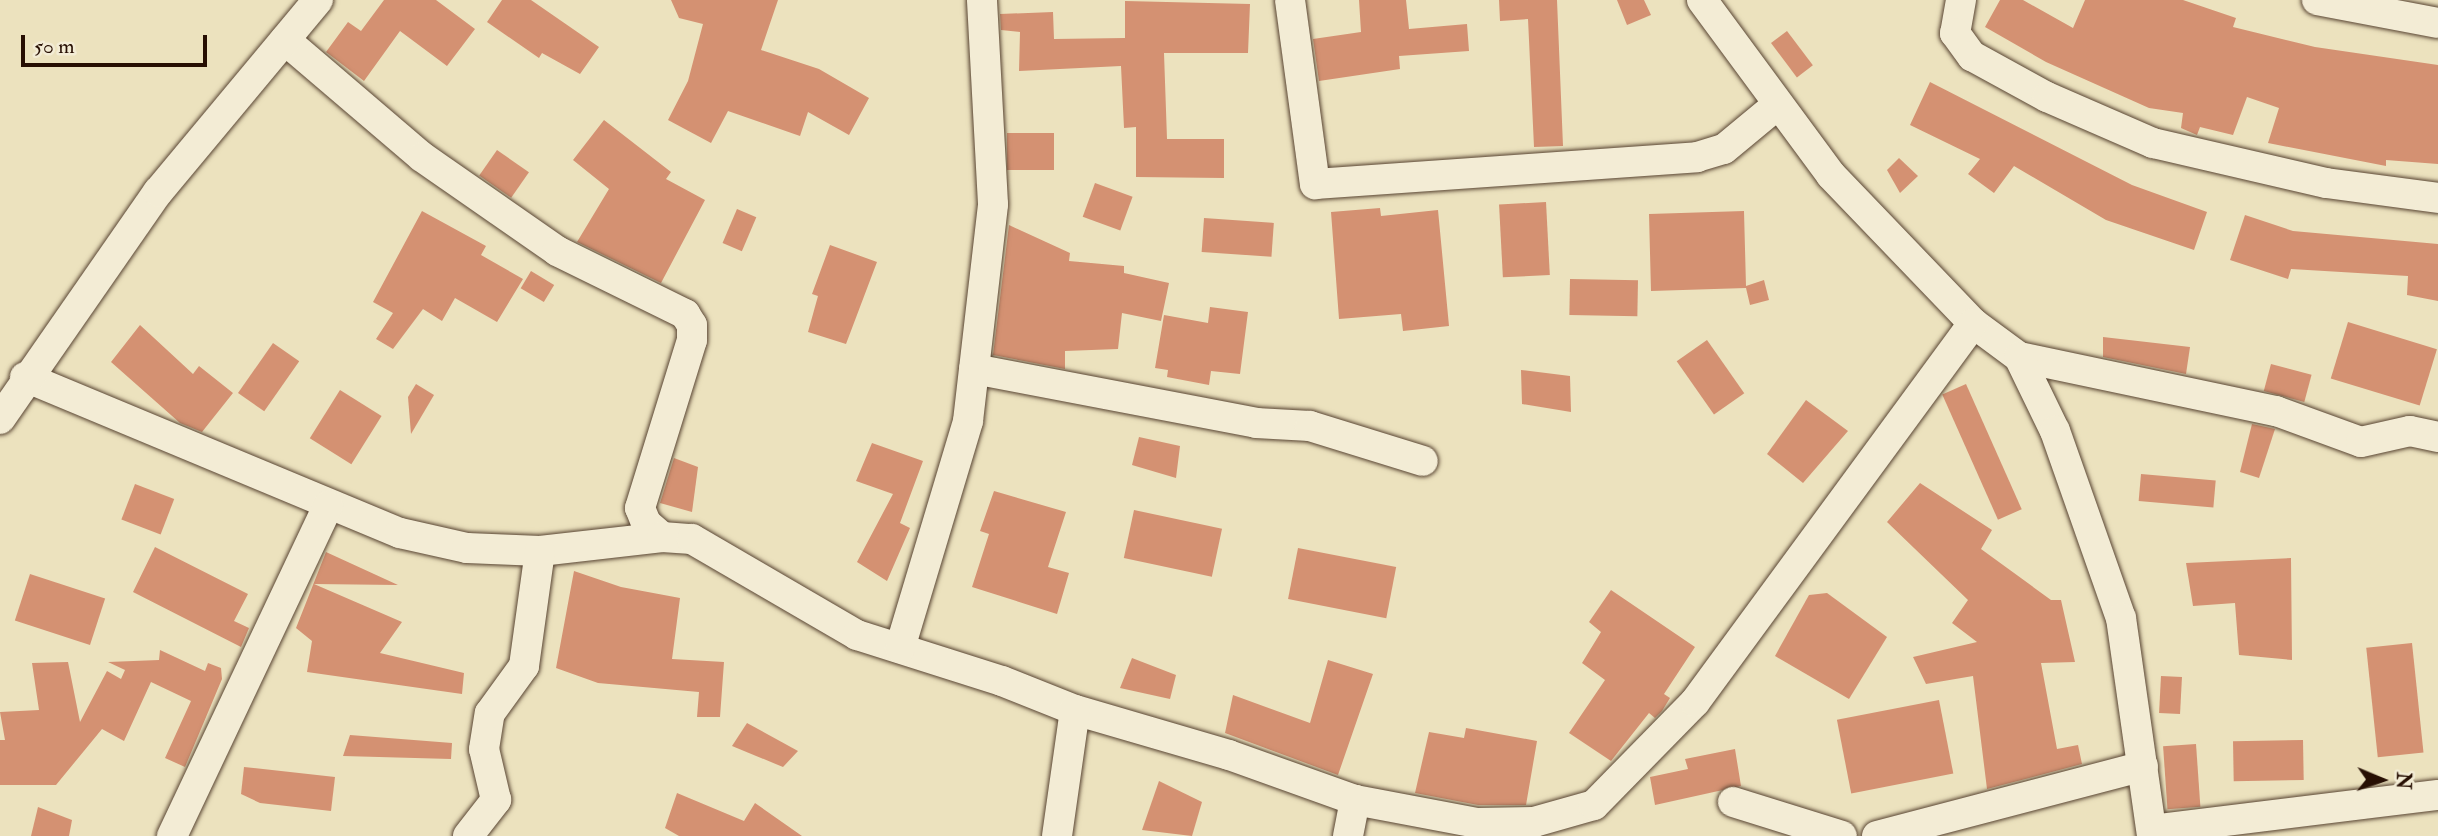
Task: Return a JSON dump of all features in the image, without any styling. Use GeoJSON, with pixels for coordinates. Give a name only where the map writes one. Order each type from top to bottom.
{"type":"FeatureCollection","features":[{"type":"Feature","properties":{"kind":"street"},"geometry":{"type":"LineString","coordinates":[[0,419],[25,377],[158,192],[318,0]]}},
{"type":"Feature","properties":{"kind":"street"},"geometry":{"type":"LineString","coordinates":[[900,648],[968,421],[993,204],[982,0]]}},
{"type":"Feature","properties":{"kind":"street"},"geometry":{"type":"LineString","coordinates":[[1290,0],[1315,184],[1697,157],[1724,149],[1777,105]]}},
{"type":"Feature","properties":{"kind":"street"},"geometry":{"type":"LineString","coordinates":[[1702,0],[1831,175],[1973,323],[2020,357],[2276,411],[2361,442],[2410,430],[2438,437]]}},
{"type":"Feature","properties":{"kind":"street"},"geometry":{"type":"LineString","coordinates":[[1961,0],[1955,33],[1972,56],[2047,97],[2153,143],[2326,183],[2438,198]]}},
{"type":"Feature","properties":{"kind":"street"},"geometry":{"type":"LineString","coordinates":[[2317,0],[2438,23]]}},
{"type":"Feature","properties":{"kind":"street"},"geometry":{"type":"LineString","coordinates":[[285,40],[422,157],[545,243],[685,314],[692,325],[692,340],[640,508],[646,523],[662,537]]}},
{"type":"Feature","properties":{"kind":"street"},"geometry":{"type":"LineString","coordinates":[[25,377],[328,506],[400,533],[467,548],[540,551],[662,537],[692,540],[857,635],[1075,710],[1229,755],[1355,800],[1477,823],[1534,822],[1594,806],[1695,702],[1973,323]]}},
{"type":"Feature","properties":{"kind":"street"},"geometry":{"type":"LineString","coordinates":[[2020,357],[2055,431],[2121,618],[2152,833],[2438,795]]}},
{"type":"Feature","properties":{"kind":"street"},"geometry":{"type":"LineString","coordinates":[[974,369],[1256,423],[1310,426],[1423,461]]}},
{"type":"Feature","properties":{"kind":"street"},"geometry":{"type":"LineString","coordinates":[[172,836],[328,506]]}},
{"type":"Feature","properties":{"kind":"street"},"geometry":{"type":"LineString","coordinates":[[468,836],[496,800],[484,750],[490,713],[524,666],[540,551]]}},
{"type":"Feature","properties":{"kind":"street"},"geometry":{"type":"LineString","coordinates":[[1057,836],[1075,710]]}},
{"type":"Feature","properties":{"kind":"street"},"geometry":{"type":"LineString","coordinates":[[1877,836],[2143,766]]}},
{"type":"Feature","properties":{"kind":"street"},"geometry":{"type":"LineString","coordinates":[[1348,836],[1355,800]]}},
{"type":"Feature","properties":{"kind":"street"},"geometry":{"type":"LineString","coordinates":[[1733,802],[1842,836]]}},
{"type":"Feature","properties":{"kind":"building"},"geometry":{"type":"Polygon","coordinates":[[[384,0],[436,0],[475,29],[447,66],[400,31],[364,81],[326,52],[348,22],[361,31],[384,0]]]}},
{"type":"Feature","properties":{"kind":"building"},"geometry":{"type":"Polygon","coordinates":[[[502,0],[531,0],[599,47],[580,74],[542,53],[539,58],[487,22],[502,0]]]}},
{"type":"Feature","properties":{"kind":"building"},"geometry":{"type":"Polygon","coordinates":[[[671,0],[778,0],[761,50],[819,69],[869,98],[849,135],[808,112],[800,136],[728,111],[711,143],[668,120],[688,81],[703,24],[679,18],[671,0]]]}},
{"type":"Feature","properties":{"kind":"building"},"geometry":{"type":"Polygon","coordinates":[[[1359,0],[1406,0],[1409,29],[1467,24],[1469,51],[1399,56],[1400,69],[1319,81],[1313,39],[1361,32],[1359,0]]]}},
{"type":"Feature","properties":{"kind":"building"},"geometry":{"type":"Polygon","coordinates":[[[1499,0],[1557,0],[1563,146],[1534,147],[1528,19],[1500,21],[1499,0]]]}},
{"type":"Feature","properties":{"kind":"building"},"geometry":{"type":"Polygon","coordinates":[[[1617,0],[1644,0],[1651,15],[1627,25],[1617,0]]]}},
{"type":"Feature","properties":{"kind":"building"},"geometry":{"type":"Polygon","coordinates":[[[2000,0],[2023,0],[2073,28],[2085,0],[2183,0],[2236,18],[2233,27],[2315,47],[2438,65],[2438,164],[2386,160],[2386,166],[2268,143],[2279,108],[2247,97],[2233,135],[2200,127],[2197,135],[2181,128],[2183,113],[2149,108],[2046,62],[1985,27],[2000,0]]]}},
{"type":"Feature","properties":{"kind":"building"},"geometry":{"type":"Polygon","coordinates":[[[1125,1],[1250,4],[1248,53],[1164,53],[1167,139],[1224,139],[1224,178],[1136,177],[1136,127],[1124,128],[1121,66],[1019,71],[1020,32],[1001,30],[1000,14],[1053,12],[1054,39],[1125,38],[1125,1]]]}},
{"type":"Feature","properties":{"kind":"building"},"geometry":{"type":"Polygon","coordinates":[[[1787,31],[1813,65],[1797,77],[1771,43],[1787,31]]]}},
{"type":"Feature","properties":{"kind":"building"},"geometry":{"type":"Polygon","coordinates":[[[1930,82],[2132,185],[2207,212],[2194,250],[2106,220],[2014,166],[1994,193],[1968,174],[1980,159],[1910,125],[1930,82]]]}},
{"type":"Feature","properties":{"kind":"building"},"geometry":{"type":"Polygon","coordinates":[[[604,120],[671,172],[666,179],[705,200],[661,283],[577,242],[609,189],[573,160],[604,120]]]}},
{"type":"Feature","properties":{"kind":"building"},"geometry":{"type":"Polygon","coordinates":[[[1007,133],[1054,133],[1054,170],[1007,170],[1007,133]]]}},
{"type":"Feature","properties":{"kind":"building"},"geometry":{"type":"Polygon","coordinates":[[[497,150],[529,172],[511,198],[479,175],[497,150]]]}},
{"type":"Feature","properties":{"kind":"building"},"geometry":{"type":"Polygon","coordinates":[[[1899,158],[1918,176],[1900,193],[1887,170],[1899,158]]]}},
{"type":"Feature","properties":{"kind":"building"},"geometry":{"type":"Polygon","coordinates":[[[1095,183],[1133,197],[1120,231],[1083,217],[1095,183]]]}},
{"type":"Feature","properties":{"kind":"building"},"geometry":{"type":"Polygon","coordinates":[[[1546,202],[1550,275],[1503,277],[1499,204],[1546,202]]]}},
{"type":"Feature","properties":{"kind":"building"},"geometry":{"type":"Polygon","coordinates":[[[1380,208],[1381,216],[1438,210],[1449,326],[1403,331],[1401,314],[1339,319],[1331,212],[1380,208]]]}},
{"type":"Feature","properties":{"kind":"building"},"geometry":{"type":"Polygon","coordinates":[[[737,209],[756,217],[742,251],[723,243],[737,209]]]}},
{"type":"Feature","properties":{"kind":"building"},"geometry":{"type":"Polygon","coordinates":[[[422,211],[486,246],[481,255],[523,279],[497,322],[455,298],[442,321],[423,309],[393,349],[376,339],[393,313],[373,302],[422,211]]]}},
{"type":"Feature","properties":{"kind":"building"},"geometry":{"type":"Polygon","coordinates":[[[1744,211],[1746,286],[1764,280],[1769,300],[1750,305],[1746,288],[1651,291],[1649,214],[1744,211]]]}},
{"type":"Feature","properties":{"kind":"building"},"geometry":{"type":"Polygon","coordinates":[[[2245,215],[2293,231],[2438,244],[2438,301],[2407,295],[2408,276],[2291,269],[2288,279],[2230,260],[2245,215]]]}},
{"type":"Feature","properties":{"kind":"building"},"geometry":{"type":"Polygon","coordinates":[[[1204,218],[1274,223],[1271,257],[1202,252],[1204,218]]]}},
{"type":"Feature","properties":{"kind":"building"},"geometry":{"type":"Polygon","coordinates":[[[1009,225],[1070,253],[1069,261],[1124,266],[1124,273],[1169,283],[1161,321],[1122,313],[1118,349],[1065,351],[1065,369],[993,355],[1009,225]]]}},
{"type":"Feature","properties":{"kind":"building"},"geometry":{"type":"Polygon","coordinates":[[[830,245],[877,262],[846,344],[808,332],[818,296],[812,294],[830,245]]]}},
{"type":"Feature","properties":{"kind":"building"},"geometry":{"type":"Polygon","coordinates":[[[531,271],[554,285],[544,302],[521,288],[531,271]]]}},
{"type":"Feature","properties":{"kind":"building"},"geometry":{"type":"Polygon","coordinates":[[[1570,279],[1638,280],[1637,316],[1569,315],[1570,279]]]}},
{"type":"Feature","properties":{"kind":"building"},"geometry":{"type":"Polygon","coordinates":[[[1210,307],[1248,312],[1240,374],[1211,371],[1209,385],[1167,377],[1168,370],[1155,368],[1164,315],[1208,323],[1210,307]]]}},
{"type":"Feature","properties":{"kind":"building"},"geometry":{"type":"Polygon","coordinates":[[[2348,322],[2437,349],[2420,406],[2331,378],[2348,322]]]}},
{"type":"Feature","properties":{"kind":"building"},"geometry":{"type":"Polygon","coordinates":[[[140,325],[193,374],[199,366],[233,393],[202,432],[180,423],[111,362],[140,325]]]}},
{"type":"Feature","properties":{"kind":"building"},"geometry":{"type":"Polygon","coordinates":[[[2103,337],[2190,347],[2186,374],[2103,357],[2103,337]]]}},
{"type":"Feature","properties":{"kind":"building"},"geometry":{"type":"Polygon","coordinates":[[[1707,340],[1744,393],[1714,414],[1677,361],[1707,340]]]}},
{"type":"Feature","properties":{"kind":"building"},"geometry":{"type":"Polygon","coordinates":[[[273,343],[299,361],[264,411],[238,393],[273,343]]]}},
{"type":"Feature","properties":{"kind":"building"},"geometry":{"type":"Polygon","coordinates":[[[2271,364],[2312,375],[2304,402],[2264,391],[2271,364]]]}},
{"type":"Feature","properties":{"kind":"building"},"geometry":{"type":"Polygon","coordinates":[[[1521,370],[1570,376],[1571,412],[1522,404],[1521,370]]]}},
{"type":"Feature","properties":{"kind":"building"},"geometry":{"type":"Polygon","coordinates":[[[416,384],[434,395],[411,434],[408,397],[416,384]]]}},
{"type":"Feature","properties":{"kind":"building"},"geometry":{"type":"Polygon","coordinates":[[[1966,384],[2022,509],[1998,520],[1942,395],[1966,384]]]}},
{"type":"Feature","properties":{"kind":"building"},"geometry":{"type":"Polygon","coordinates":[[[340,390],[382,416],[351,464],[310,438],[340,390]]]}},
{"type":"Feature","properties":{"kind":"building"},"geometry":{"type":"Polygon","coordinates":[[[1806,400],[1848,431],[1803,483],[1767,454],[1806,400]]]}},
{"type":"Feature","properties":{"kind":"building"},"geometry":{"type":"Polygon","coordinates":[[[2252,424],[2275,429],[2259,478],[2240,472],[2252,424]]]}},
{"type":"Feature","properties":{"kind":"building"},"geometry":{"type":"Polygon","coordinates":[[[1139,437],[1180,446],[1176,478],[1132,465],[1139,437]]]}},
{"type":"Feature","properties":{"kind":"building"},"geometry":{"type":"Polygon","coordinates":[[[872,443],[923,461],[900,523],[910,528],[887,581],[857,562],[893,494],[856,481],[872,443]]]}},
{"type":"Feature","properties":{"kind":"building"},"geometry":{"type":"Polygon","coordinates":[[[674,458],[698,467],[692,512],[660,503],[674,458]]]}},
{"type":"Feature","properties":{"kind":"building"},"geometry":{"type":"Polygon","coordinates":[[[2141,474],[2216,481],[2213,507],[2139,501],[2141,474]]]}},
{"type":"Feature","properties":{"kind":"building"},"geometry":{"type":"Polygon","coordinates":[[[1920,483],[1992,530],[1981,549],[2051,600],[2061,600],[2075,662],[2041,663],[2057,749],[2078,745],[2082,764],[1987,789],[1973,676],[1926,684],[1913,657],[1977,642],[1952,623],[1968,600],[1887,522],[1920,483]]]}},
{"type":"Feature","properties":{"kind":"building"},"geometry":{"type":"Polygon","coordinates":[[[135,484],[174,499],[161,535],[121,519],[135,484]]]}},
{"type":"Feature","properties":{"kind":"building"},"geometry":{"type":"Polygon","coordinates":[[[994,491],[1066,512],[1048,567],[1069,573],[1057,614],[972,587],[989,534],[980,531],[994,491]]]}},
{"type":"Feature","properties":{"kind":"building"},"geometry":{"type":"Polygon","coordinates":[[[1134,510],[1222,529],[1212,577],[1124,558],[1134,510]]]}},
{"type":"Feature","properties":{"kind":"building"},"geometry":{"type":"Polygon","coordinates":[[[155,547],[248,594],[234,621],[249,628],[241,647],[133,592],[155,547]]]}},
{"type":"Feature","properties":{"kind":"building"},"geometry":{"type":"Polygon","coordinates":[[[1298,548],[1396,567],[1386,618],[1288,599],[1298,548]]]}},
{"type":"Feature","properties":{"kind":"building"},"geometry":{"type":"Polygon","coordinates":[[[326,552],[398,585],[314,584],[402,622],[380,653],[464,673],[462,694],[307,672],[312,641],[296,628],[326,552]]]}},
{"type":"Feature","properties":{"kind":"building"},"geometry":{"type":"Polygon","coordinates":[[[2291,558],[2292,660],[2239,655],[2235,603],[2193,606],[2186,563],[2291,558]]]}},
{"type":"Feature","properties":{"kind":"building"},"geometry":{"type":"Polygon","coordinates":[[[574,571],[621,587],[680,598],[672,659],[724,662],[720,717],[697,717],[699,692],[598,683],[556,668],[574,571]]]}},
{"type":"Feature","properties":{"kind":"building"},"geometry":{"type":"Polygon","coordinates":[[[30,574],[105,598],[90,645],[15,621],[30,574]]]}},
{"type":"Feature","properties":{"kind":"building"},"geometry":{"type":"Polygon","coordinates":[[[1611,590],[1695,647],[1664,694],[1670,698],[1662,711],[1655,718],[1649,713],[1611,761],[1569,733],[1605,680],[1582,663],[1601,632],[1589,622],[1611,590]]]}},
{"type":"Feature","properties":{"kind":"building"},"geometry":{"type":"Polygon","coordinates":[[[1827,593],[1887,637],[1849,699],[1775,656],[1809,595],[1827,593]]]}},
{"type":"Feature","properties":{"kind":"building"},"geometry":{"type":"Polygon","coordinates":[[[2412,643],[2423,752],[2378,757],[2366,648],[2412,643]]]}},
{"type":"Feature","properties":{"kind":"building"},"geometry":{"type":"Polygon","coordinates":[[[160,650],[205,671],[208,663],[221,668],[222,679],[185,767],[165,758],[191,701],[151,682],[124,741],[102,729],[56,785],[0,785],[0,740],[5,740],[0,712],[39,710],[32,663],[68,662],[80,722],[107,671],[121,679],[125,670],[108,662],[159,660],[160,650]]]}},
{"type":"Feature","properties":{"kind":"building"},"geometry":{"type":"Polygon","coordinates":[[[1132,658],[1176,675],[1170,699],[1120,688],[1132,658]]]}},
{"type":"Feature","properties":{"kind":"building"},"geometry":{"type":"Polygon","coordinates":[[[1328,660],[1373,674],[1338,775],[1225,733],[1233,695],[1310,723],[1328,660]]]}},
{"type":"Feature","properties":{"kind":"building"},"geometry":{"type":"Polygon","coordinates":[[[2161,676],[2182,677],[2180,714],[2159,713],[2161,676]]]}},
{"type":"Feature","properties":{"kind":"building"},"geometry":{"type":"Polygon","coordinates":[[[1939,700],[1953,774],[1851,793],[1837,720],[1939,700]]]}},
{"type":"Feature","properties":{"kind":"building"},"geometry":{"type":"Polygon","coordinates":[[[747,723],[798,751],[783,767],[732,746],[747,723]]]}},
{"type":"Feature","properties":{"kind":"building"},"geometry":{"type":"Polygon","coordinates":[[[1466,728],[1537,741],[1526,805],[1478,805],[1415,793],[1429,732],[1464,738],[1466,728]]]}},
{"type":"Feature","properties":{"kind":"building"},"geometry":{"type":"Polygon","coordinates":[[[350,735],[452,743],[451,759],[343,756],[350,735]]]}},
{"type":"Feature","properties":{"kind":"building"},"geometry":{"type":"Polygon","coordinates":[[[2303,740],[2304,780],[2234,781],[2233,741],[2303,740]]]}},
{"type":"Feature","properties":{"kind":"building"},"geometry":{"type":"Polygon","coordinates":[[[2196,744],[2200,807],[2167,809],[2163,746],[2196,744]]]}},
{"type":"Feature","properties":{"kind":"building"},"geometry":{"type":"Polygon","coordinates":[[[1735,749],[1741,786],[1655,805],[1650,777],[1688,769],[1685,759],[1735,749]]]}},
{"type":"Feature","properties":{"kind":"building"},"geometry":{"type":"Polygon","coordinates":[[[244,767],[335,777],[331,811],[260,803],[241,794],[244,767]]]}},
{"type":"Feature","properties":{"kind":"building"},"geometry":{"type":"Polygon","coordinates":[[[1159,781],[1202,802],[1192,836],[1142,830],[1159,781]]]}},
{"type":"Feature","properties":{"kind":"building"},"geometry":{"type":"Polygon","coordinates":[[[677,793],[744,821],[755,803],[802,836],[679,836],[665,828],[677,793]]]}},
{"type":"Feature","properties":{"kind":"building"},"geometry":{"type":"Polygon","coordinates":[[[38,807],[72,820],[69,836],[31,836],[38,807]]]}}]}
